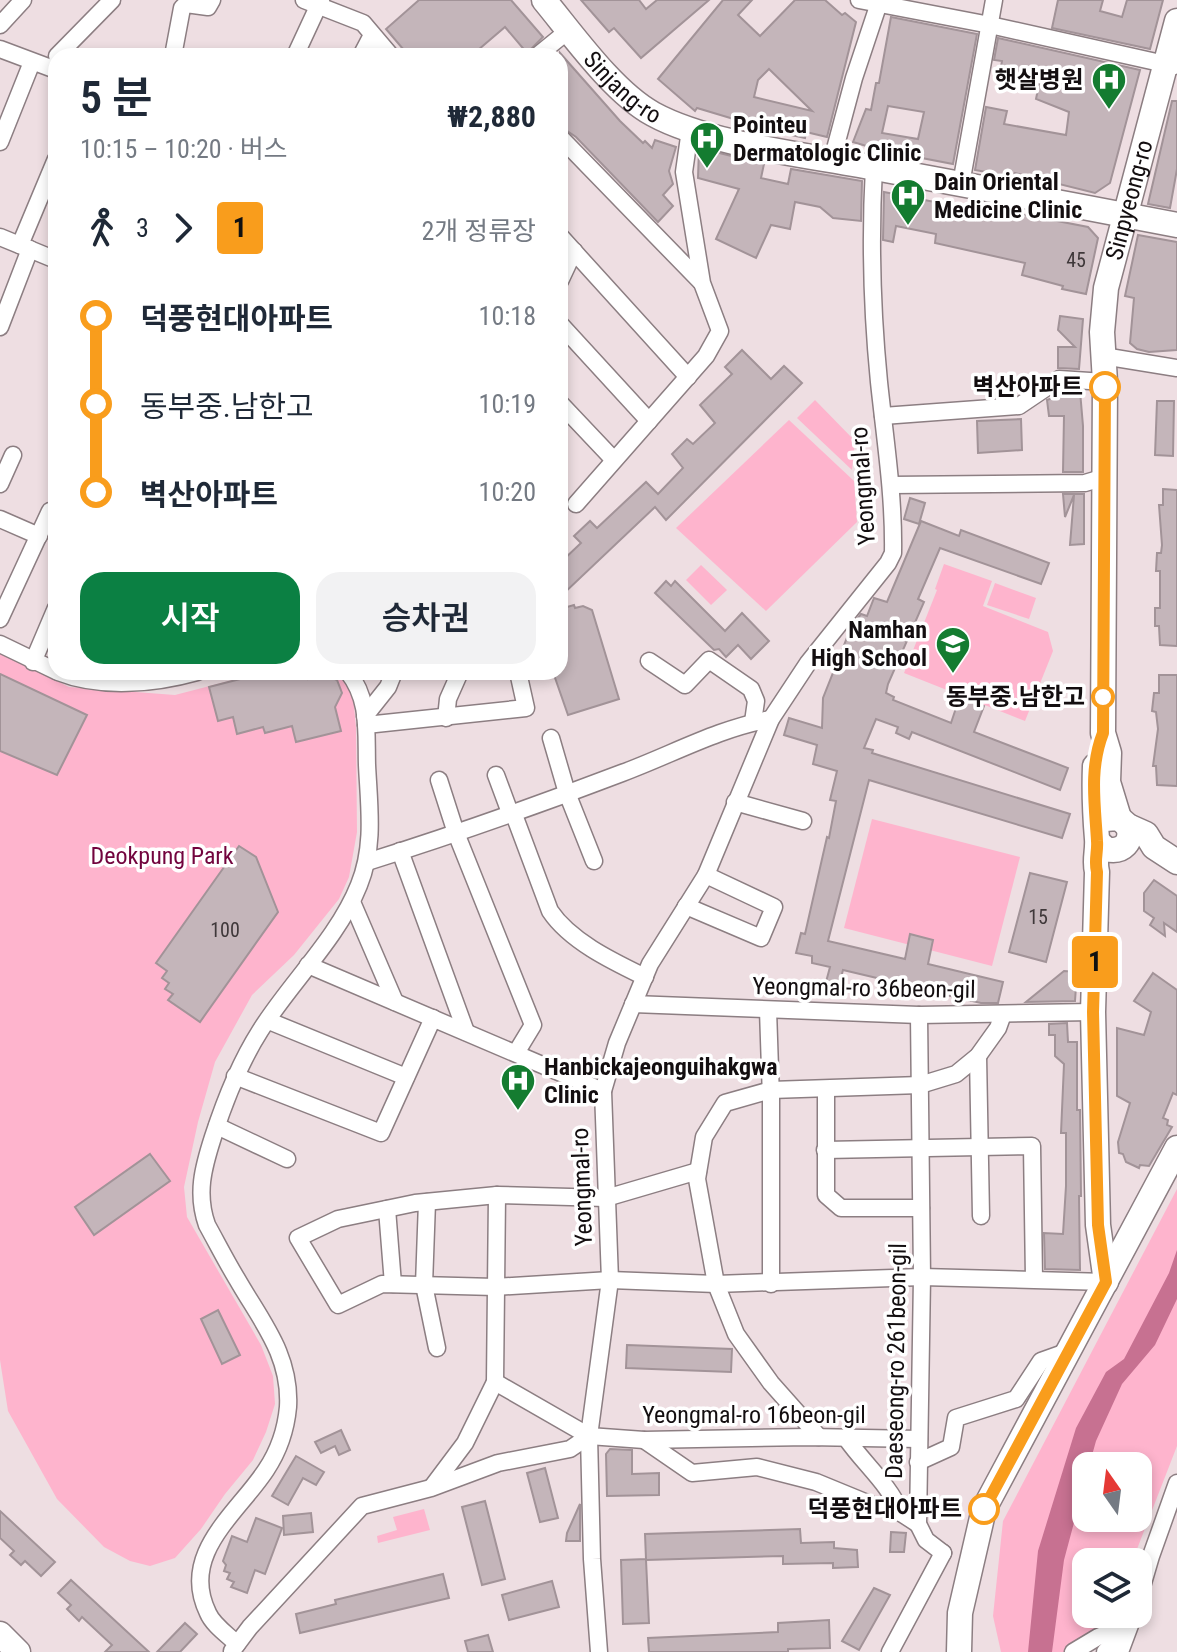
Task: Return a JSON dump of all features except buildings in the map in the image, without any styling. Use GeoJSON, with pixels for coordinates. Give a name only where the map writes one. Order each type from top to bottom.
{"type":"FeatureCollection","features":[{"type":"Feature","properties":{"kind":"street"},"geometry":{"type":"LineString","coordinates":[[63,48],[112,0]]}},
{"type":"Feature","properties":{"kind":"street"},"geometry":{"type":"LineString","coordinates":[[174,48],[182,8],[186,4],[208,7],[212,0]]}},
{"type":"Feature","properties":{"kind":"street","name":"Sinjang-ro"},"geometry":{"type":"LineString","coordinates":[[544,0],[609,77],[637,104],[690,130],[1177,225]]}},
{"type":"Feature","properties":{"kind":"street"},"geometry":{"type":"LineString","coordinates":[[859,0],[990,25],[1170,66]]}},
{"type":"Feature","properties":{"kind":"street"},"geometry":{"type":"LineString","coordinates":[[961,184],[994,0]]}},
{"type":"Feature","properties":{"kind":"street"},"geometry":{"type":"LineString","coordinates":[[0,25],[21,1]]}},
{"type":"Feature","properties":{"kind":"street"},"geometry":{"type":"LineString","coordinates":[[298,48],[314,2],[363,23],[384,48]]}},
{"type":"Feature","properties":{"kind":"street"},"geometry":{"type":"LineString","coordinates":[[832,160],[879,2]]}},
{"type":"Feature","properties":{"kind":"street","name":"Sinpyeong-ro"},"geometry":{"type":"LineString","coordinates":[[1106,1282],[1098,1225],[1093,1012],[1097,872],[1094,860],[1114,835],[1095,754],[1103,733],[1105,382],[1102,332],[1106,288],[1170,66],[1177,21]]}},
{"type":"Feature","properties":{"kind":"street"},"geometry":{"type":"LineString","coordinates":[[547,48],[569,30]]}},
{"type":"Feature","properties":{"kind":"street"},"geometry":{"type":"LineString","coordinates":[[365,48],[372,35]]}},
{"type":"Feature","properties":{"kind":"street"},"geometry":{"type":"LineString","coordinates":[[0,49],[48,62]]}},
{"type":"Feature","properties":{"kind":"street"},"geometry":{"type":"LineString","coordinates":[[0,142],[48,64]]}},
{"type":"Feature","properties":{"kind":"street"},"geometry":{"type":"LineString","coordinates":[[576,504],[706,356],[720,331],[702,283],[684,172],[690,130]]}},
{"type":"Feature","properties":{"kind":"street"},"geometry":{"type":"LineString","coordinates":[[568,145],[702,283]]}},
{"type":"Feature","properties":{"kind":"street","name":"Yeongmal-ro"},"geometry":{"type":"LineString","coordinates":[[599,1652],[592,1559],[589,1436],[610,1280],[603,1091],[617,1043],[650,964],[706,875],[771,719],[808,663],[893,553],[892,485],[883,416],[872,267],[874,167]]}},
{"type":"Feature","properties":{"kind":"street"},"geometry":{"type":"LineString","coordinates":[[0,327],[48,182]]}},
{"type":"Feature","properties":{"kind":"street"},"geometry":{"type":"LineString","coordinates":[[0,237],[48,257]]}},
{"type":"Feature","properties":{"kind":"street"},"geometry":{"type":"LineString","coordinates":[[568,245],[688,377]]}},
{"type":"Feature","properties":{"kind":"street"},"geometry":{"type":"LineString","coordinates":[[568,264],[574,251]]}},
{"type":"Feature","properties":{"kind":"street"},"geometry":{"type":"LineString","coordinates":[[568,333],[649,421]]}},
{"type":"Feature","properties":{"kind":"street"},"geometry":{"type":"LineString","coordinates":[[1103,356],[1177,368]]}},
{"type":"Feature","properties":{"kind":"street"},"geometry":{"type":"LineString","coordinates":[[883,416],[1019,406],[1059,379],[1105,382]]}},
{"type":"Feature","properties":{"kind":"street"},"geometry":{"type":"LineString","coordinates":[[568,411],[613,459]]}},
{"type":"Feature","properties":{"kind":"street"},"geometry":{"type":"LineString","coordinates":[[0,484],[13,455]]}},
{"type":"Feature","properties":{"kind":"street"},"geometry":{"type":"LineString","coordinates":[[892,485],[1085,483],[1105,477]]}},
{"type":"Feature","properties":{"kind":"street"},"geometry":{"type":"LineString","coordinates":[[0,619],[48,516]]}},
{"type":"Feature","properties":{"kind":"street"},"geometry":{"type":"LineString","coordinates":[[0,519],[39,536]]}},
{"type":"Feature","properties":{"kind":"street"},"geometry":{"type":"LineString","coordinates":[[33,662],[48,627]]}},
{"type":"Feature","properties":{"kind":"street"},"geometry":{"type":"LineString","coordinates":[[0,644],[48,668]]}},
{"type":"Feature","properties":{"kind":"street"},"geometry":{"type":"LineString","coordinates":[[649,661],[685,685],[709,660],[751,689],[756,701],[753,722]]}},
{"type":"Feature","properties":{"kind":"street"},"geometry":{"type":"LineString","coordinates":[[354,680],[361,689],[366,720],[371,827],[367,862],[352,902],[261,1028],[235,1076],[200,1182],[201,1209],[207,1225],[276,1342],[285,1373],[288,1406],[283,1436],[267,1469],[204,1553],[199,1577],[202,1597],[209,1616],[234,1648],[362,1506],[431,1488],[498,1463],[570,1449],[589,1436],[495,1382]]}},
{"type":"Feature","properties":{"kind":"street"},"geometry":{"type":"LineString","coordinates":[[366,720],[391,680]]}},
{"type":"Feature","properties":{"kind":"street"},"geometry":{"type":"LineString","coordinates":[[446,718],[448,699],[456,680]]}},
{"type":"Feature","properties":{"kind":"street"},"geometry":{"type":"LineString","coordinates":[[366,720],[446,718],[526,708],[520,680]]}},
{"type":"Feature","properties":{"kind":"street"},"geometry":{"type":"LineString","coordinates":[[367,862],[567,793],[753,722],[771,719]]}},
{"type":"Feature","properties":{"kind":"street"},"geometry":{"type":"LineString","coordinates":[[551,738],[567,793],[594,861]]}},
{"type":"Feature","properties":{"kind":"street"},"geometry":{"type":"LineString","coordinates":[[496,775],[550,911],[559,925],[616,963],[645,977]]}},
{"type":"Feature","properties":{"kind":"street"},"geometry":{"type":"LineString","coordinates":[[439,780],[456,833],[533,1025],[516,1053]]}},
{"type":"Feature","properties":{"kind":"street"},"geometry":{"type":"LineString","coordinates":[[735,802],[803,821]]}},
{"type":"Feature","properties":{"kind":"street"},"geometry":{"type":"LineString","coordinates":[[1114,835],[1146,834],[1154,847],[1177,862]]}},
{"type":"Feature","properties":{"kind":"street"},"geometry":{"type":"LineString","coordinates":[[400,851],[466,1032]]}},
{"type":"Feature","properties":{"kind":"street"},"geometry":{"type":"LineString","coordinates":[[686,906],[761,938],[774,907],[706,875]]}},
{"type":"Feature","properties":{"kind":"street"},"geometry":{"type":"LineString","coordinates":[[352,902],[395,1002]]}},
{"type":"Feature","properties":{"kind":"street"},"geometry":{"type":"LineString","coordinates":[[308,965],[603,1091]]}},
{"type":"Feature","properties":{"kind":"street","name":"Yeongmal-ro 36beon-gil"},"geometry":{"type":"LineString","coordinates":[[633,1004],[919,1015],[1093,1012]]}},
{"type":"Feature","properties":{"kind":"street"},"geometry":{"type":"LineString","coordinates":[[768,1010],[771,1284]]}},
{"type":"Feature","properties":{"kind":"street"},"geometry":{"type":"LineString","coordinates":[[819,1437],[771,1383],[736,1334],[716,1284],[697,1179],[704,1137],[725,1103],[771,1090],[920,1085],[956,1074],[978,1056],[998,1028],[1003,1014]]}},
{"type":"Feature","properties":{"kind":"street","name":"Daeseong-ro 261beon-gil"},"geometry":{"type":"LineString","coordinates":[[918,1524],[922,1277],[919,1015]]}},
{"type":"Feature","properties":{"kind":"street"},"geometry":{"type":"LineString","coordinates":[[235,1076],[381,1133],[433,1018]]}},
{"type":"Feature","properties":{"kind":"street"},"geometry":{"type":"LineString","coordinates":[[269,1021],[406,1077]]}},
{"type":"Feature","properties":{"kind":"street"},"geometry":{"type":"LineString","coordinates":[[978,1056],[981,1216]]}},
{"type":"Feature","properties":{"kind":"street"},"geometry":{"type":"LineString","coordinates":[[826,1090],[825,1150],[1032,1146],[1034,1279]]}},
{"type":"Feature","properties":{"kind":"street"},"geometry":{"type":"LineString","coordinates":[[217,1126],[287,1159]]}},
{"type":"Feature","properties":{"kind":"street"},"geometry":{"type":"LineString","coordinates":[[959,1652],[960,1613],[984,1509],[1177,1148]]}},
{"type":"Feature","properties":{"kind":"street","name":"Daeseong-ro 261beon-gil"},"geometry":{"type":"LineString","coordinates":[[825,1150],[826,1195],[841,1208],[921,1208]]}},
{"type":"Feature","properties":{"kind":"street"},"geometry":{"type":"LineString","coordinates":[[698,1171],[606,1198],[497,1195],[427,1202],[338,1219],[298,1238],[338,1305],[382,1284],[495,1287],[610,1280],[771,1284],[922,1277],[1106,1282]]}},
{"type":"Feature","properties":{"kind":"street"},"geometry":{"type":"LineString","coordinates":[[431,1488],[465,1443],[495,1382],[497,1195]]}},
{"type":"Feature","properties":{"kind":"street"},"geometry":{"type":"LineString","coordinates":[[427,1202],[424,1285],[437,1348]]}},
{"type":"Feature","properties":{"kind":"street"},"geometry":{"type":"LineString","coordinates":[[387,1209],[393,1284]]}},
{"type":"Feature","properties":{"kind":"street"},"geometry":{"type":"LineString","coordinates":[[918,1462],[951,1447],[956,1418],[1016,1399],[1041,1361],[1069,1351]]}},
{"type":"Feature","properties":{"kind":"street","name":"Yeongmal-ro 16beon-gil"},"geometry":{"type":"LineString","coordinates":[[589,1436],[644,1440],[919,1439]]}},
{"type":"Feature","properties":{"kind":"street"},"geometry":{"type":"LineString","coordinates":[[846,1438],[893,1493],[901,1513]]}},
{"type":"Feature","properties":{"kind":"street"},"geometry":{"type":"LineString","coordinates":[[644,1440],[692,1473],[757,1467],[816,1482],[872,1505],[901,1513],[918,1524],[926,1540],[943,1553],[973,1553]]}},
{"type":"Feature","properties":{"kind":"street"},"geometry":{"type":"LineString","coordinates":[[1152,1553],[1177,1483]]}},
{"type":"Feature","properties":{"kind":"street"},"geometry":{"type":"LineString","coordinates":[[890,1652],[943,1553]]}},
{"type":"Feature","properties":{"kind":"street"},"geometry":{"type":"LineString","coordinates":[[1073,1652],[1102,1644],[1122,1628]]}},
{"type":"Feature","properties":{"kind":"street"},"geometry":{"type":"LineString","coordinates":[[1120,1652],[1129,1628]]}},
{"type":"Feature","properties":{"kind":"street"},"geometry":{"type":"LineString","coordinates":[[0,1634],[18,1652]]}},
{"type":"Feature","properties":{"kind":"green space"},"geometry":{"type":"Polygon","coordinates":[[[815,400],[855,441],[852,470],[797,418],[815,400]]]}},
{"type":"Feature","properties":{"kind":"green space"},"geometry":{"type":"Polygon","coordinates":[[[789,420],[854,481],[857,522],[766,611],[676,528],[789,420]]]}},
{"type":"Feature","properties":{"kind":"green space"},"geometry":{"type":"Polygon","coordinates":[[[944,564],[992,581],[983,606],[1048,632],[1053,651],[1025,721],[904,673],[944,564]]]}},
{"type":"Feature","properties":{"kind":"green space"},"geometry":{"type":"Polygon","coordinates":[[[701,565],[727,590],[711,605],[686,580],[701,565]]]}},
{"type":"Feature","properties":{"kind":"green space"},"geometry":{"type":"Polygon","coordinates":[[[995,583],[1036,598],[1029,619],[987,605],[995,583]]]}},
{"type":"Feature","properties":{"kind":"green space","name":"Deokpung Park"},"geometry":{"type":"Polygon","coordinates":[[[0,652],[48,676],[48,680],[69,687],[175,695],[233,680],[342,680],[353,695],[356,728],[357,832],[349,877],[339,899],[294,955],[252,995],[215,1062],[184,1187],[187,1217],[261,1345],[273,1376],[275,1404],[253,1460],[175,1558],[150,1566],[130,1561],[104,1547],[57,1499],[8,1411],[0,1360],[0,652]]]}},
{"type":"Feature","properties":{"kind":"green space"},"geometry":{"type":"Polygon","coordinates":[[[872,819],[1020,857],[992,966],[844,928],[872,819]]]}},
{"type":"Feature","properties":{"kind":"green space"},"geometry":{"type":"Polygon","coordinates":[[[1177,1189],[1177,1446],[1152,1510],[1152,1452],[1072,1452],[1072,1532],[1144,1532],[1137,1548],[1072,1548],[1072,1628],[1096,1628],[1088,1652],[1001,1652],[993,1616],[1003,1521],[1177,1189]]]}},
{"type":"Feature","properties":{"kind":"green space"},"geometry":{"type":"Polygon","coordinates":[[[424,1509],[430,1530],[378,1543],[377,1536],[397,1530],[393,1517],[424,1509]]]}},
{"type":"Feature","properties":{"kind":"shaded area"},"geometry":{"type":"Polygon","coordinates":[[[1177,1250],[1177,1299],[1155,1345],[1122,1384],[1093,1452],[1072,1452],[1072,1530],[1064,1560],[1052,1652],[1028,1652],[1038,1551],[1076,1428],[1106,1372],[1124,1359],[1169,1273],[1177,1250]]]}},
{"type":"Feature","properties":{"kind":"bus line","name":"1"},"geometry":{"type":"LineString","coordinates":[[984,1509],[1106,1282],[1098,1225],[1093,1012],[1097,872],[1094,860],[1098,842],[1094,804],[1095,754],[1103,733],[1105,387]]}},
{"type":"Feature","properties":{"kind":"place","name":"햇살병원"},"geometry":{"type":"Point","coordinates":[1109,111]}},
{"type":"Feature","properties":{"kind":"place","name":"Pointeu Dermatologic Clinic"},"geometry":{"type":"Point","coordinates":[707,170]}},
{"type":"Feature","properties":{"kind":"place","name":"Dain Oriental Medicine Clinic"},"geometry":{"type":"Point","coordinates":[908,227]}},
{"type":"Feature","properties":{"kind":"place","name":"벽산아파트"},"geometry":{"type":"Point","coordinates":[1105,387]}},
{"type":"Feature","properties":{"kind":"place","name":"Namhan High School"},"geometry":{"type":"Point","coordinates":[953,675]}},
{"type":"Feature","properties":{"kind":"place","name":"동부중.남한고"},"geometry":{"type":"Point","coordinates":[1103,697]}},
{"type":"Feature","properties":{"kind":"place","name":"Hanbickajeonguihakgwa Clinic"},"geometry":{"type":"Point","coordinates":[518,1112]}},
{"type":"Feature","properties":{"kind":"place","name":"덕풍현대아파트"},"geometry":{"type":"Point","coordinates":[984,1509]}}]}
